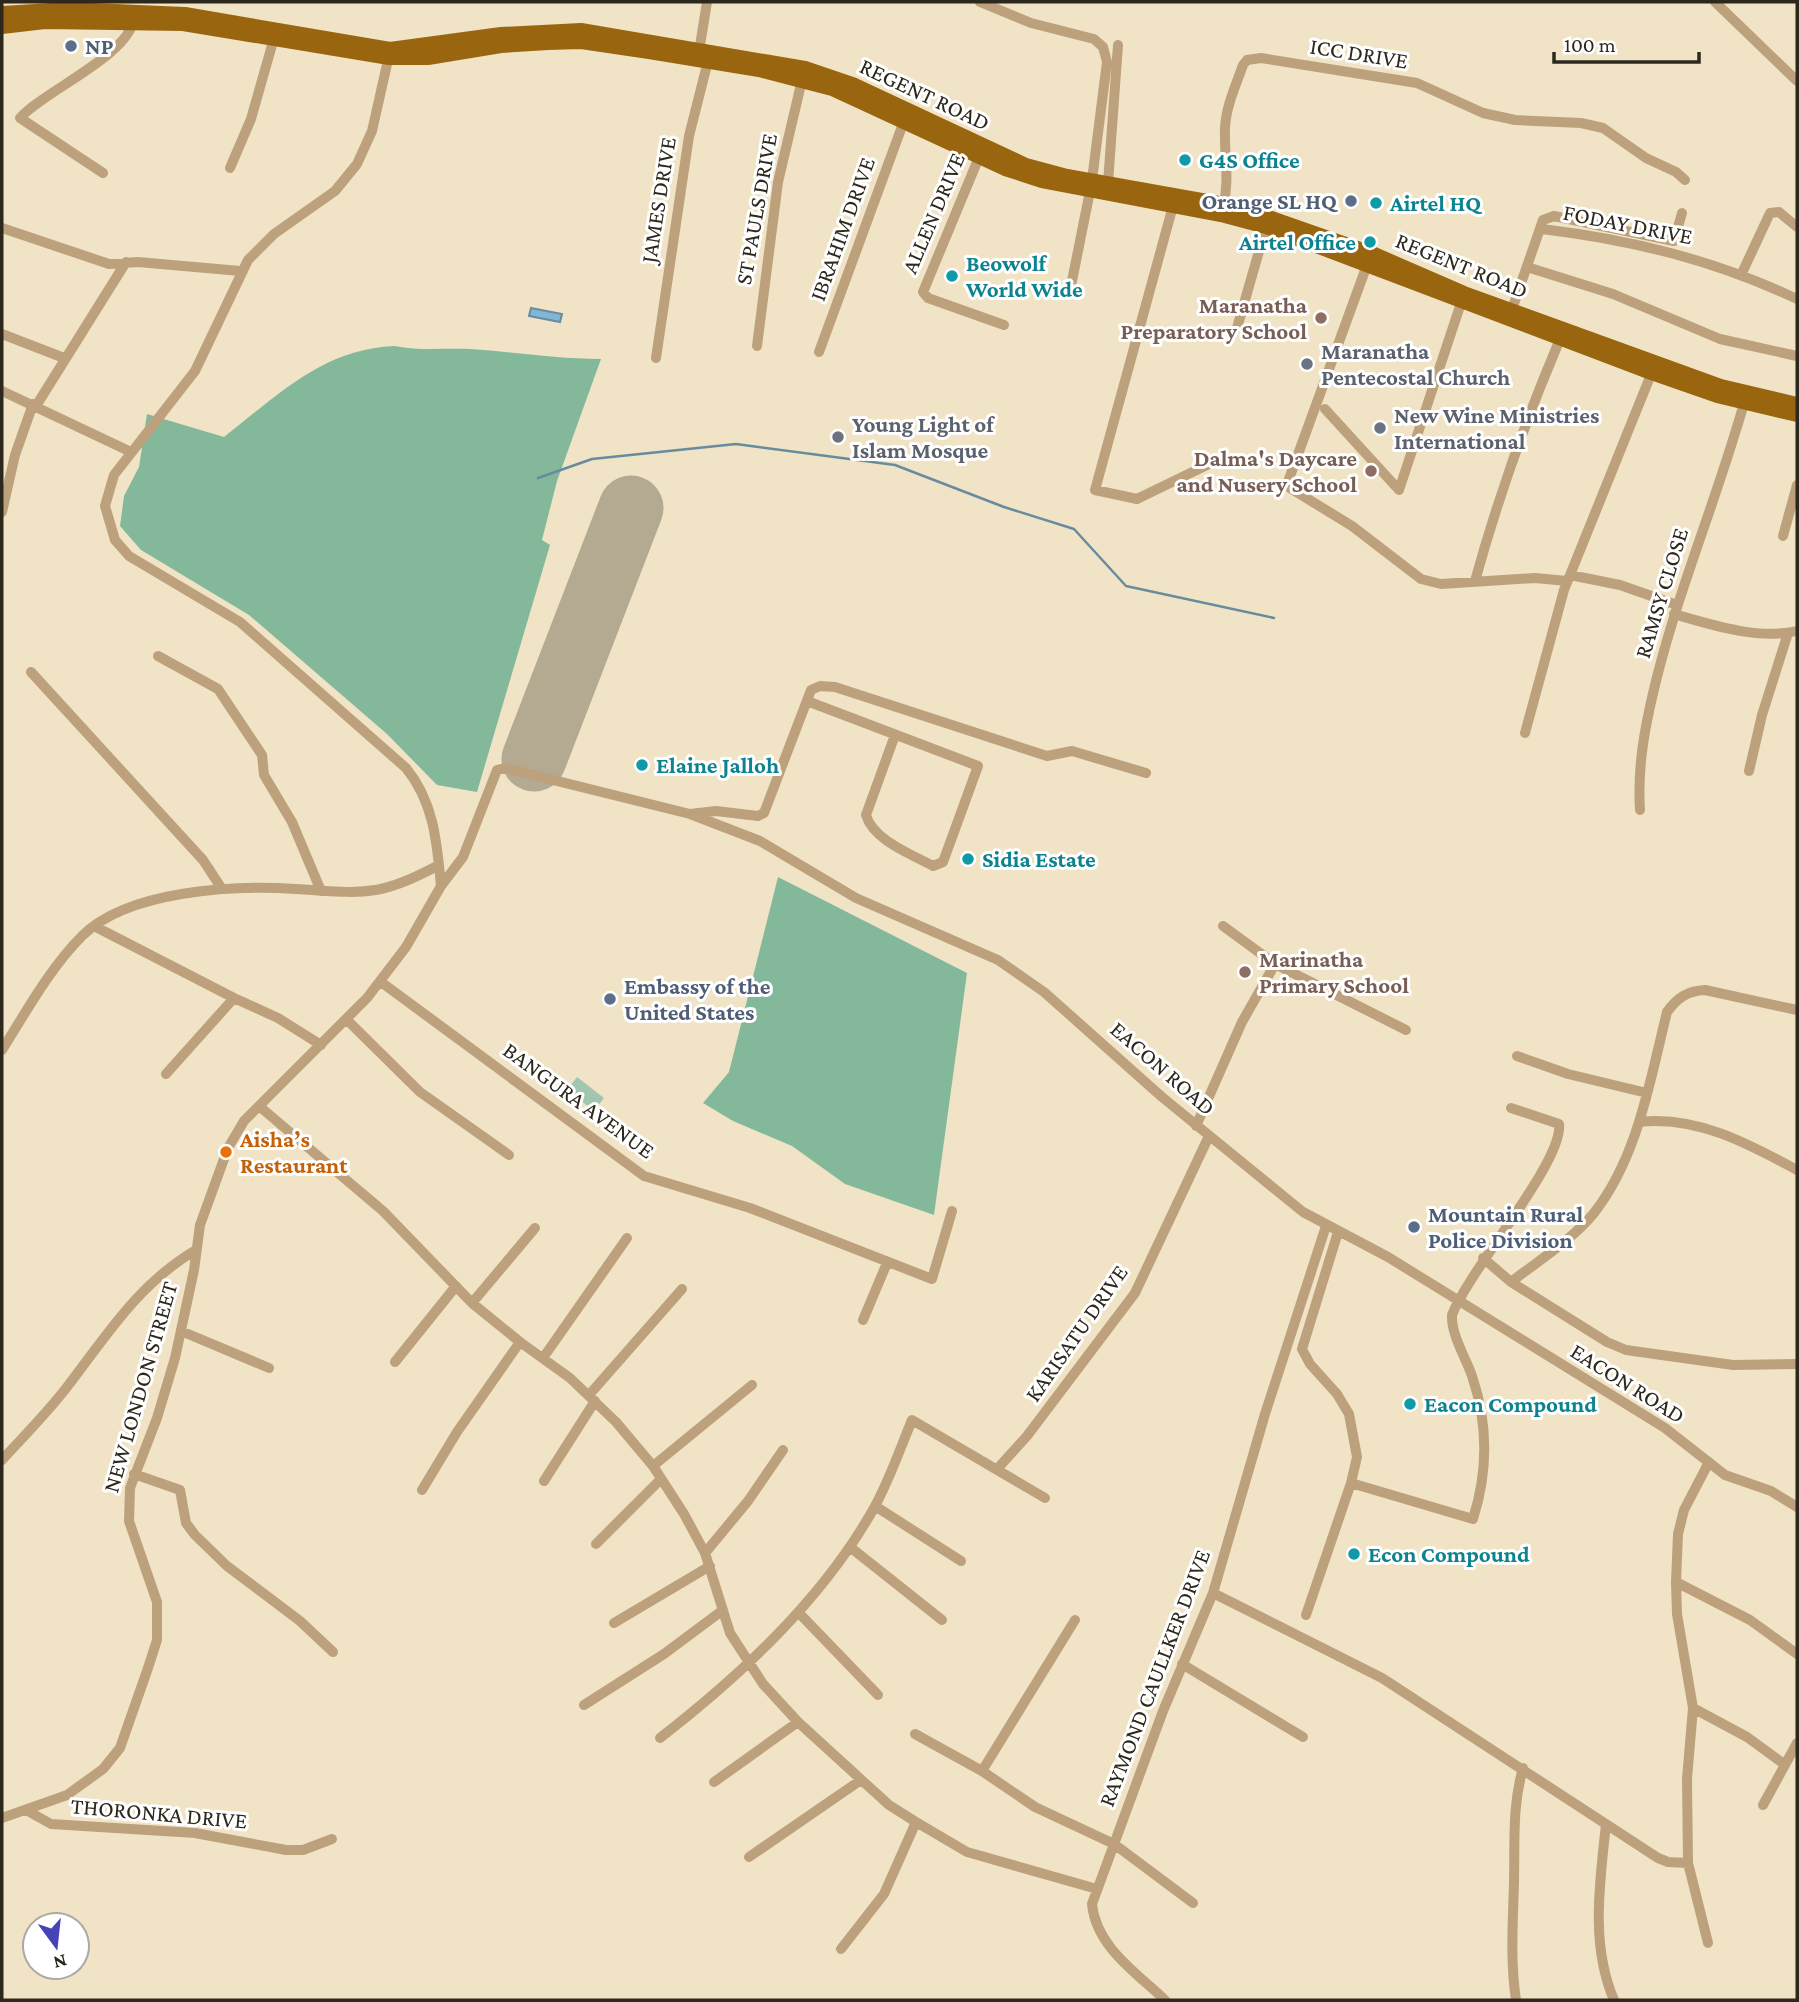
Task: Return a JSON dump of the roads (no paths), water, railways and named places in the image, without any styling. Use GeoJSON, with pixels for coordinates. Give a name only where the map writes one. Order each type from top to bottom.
{"type":"FeatureCollection","features":[{"type":"Feature","properties":{"kind":"main road","name":"REGENT ROAD"},"geometry":{"type":"LineString","coordinates":[[2,13],[43,9],[134,18],[274,38],[337,52],[428,58],[501,46],[581,42],[805,68],[830,76],[1023,176],[1091,186],[1173,206],[1222,210],[1266,227],[1314,237],[1367,265],[1461,303],[1509,315],[1560,339],[1654,367]]}},
{"type":"Feature","properties":{"kind":"main road","name":"REGENT ROAD"},"geometry":{"type":"LineString","coordinates":[[2,27],[185,14],[390,54]]}},
{"type":"Feature","properties":{"kind":"main road","name":"REGENT ROAD"},"geometry":{"type":"LineString","coordinates":[[704,56],[802,80],[853,98],[981,152]]}},
{"type":"Feature","properties":{"kind":"main road","name":"REGENT ROAD"},"geometry":{"type":"LineString","coordinates":[[1091,186],[1108,183],[1222,210],[1314,237],[1509,315],[1797,415]]}},
{"type":"Feature","properties":{"kind":"main road","name":"REGENT ROAD"},"geometry":{"type":"LineString","coordinates":[[1745,399],[1797,404]]}},
{"type":"Feature","properties":{"kind":"street","name":"JAMES DRIVE"},"geometry":{"type":"LineString","coordinates":[[656,358],[689,136],[704,56],[707,2]]}},
{"type":"Feature","properties":{"kind":"street"},"geometry":{"type":"LineString","coordinates":[[980,2],[1031,23],[1094,39],[1103,47],[1107,62],[1091,186],[1070,291]]}},
{"type":"Feature","properties":{"kind":"street"},"geometry":{"type":"LineString","coordinates":[[1715,2],[1797,81]]}},
{"type":"Feature","properties":{"kind":"street"},"geometry":{"type":"LineString","coordinates":[[103,173],[20,118],[112,50],[134,18]]}},
{"type":"Feature","properties":{"kind":"street"},"geometry":{"type":"LineString","coordinates":[[230,168],[251,119],[274,38]]}},
{"type":"Feature","properties":{"kind":"street"},"geometry":{"type":"LineString","coordinates":[[1108,183],[1118,45]]}},
{"type":"Feature","properties":{"kind":"street"},"geometry":{"type":"LineString","coordinates":[[390,54],[372,131],[357,164],[335,191],[274,234],[240,271],[194,371],[114,475],[105,506],[109,527],[121,548],[137,561],[240,622],[406,768],[420,786],[430,811],[441,886]]}},
{"type":"Feature","properties":{"kind":"street","name":"ICC DRIVE"},"geometry":{"type":"LineString","coordinates":[[1222,210],[1229,173],[1225,130],[1228,106],[1243,65],[1247,60],[1261,58],[1417,83],[1483,113],[1516,120],[1581,123],[1603,128],[1646,158],[1676,172],[1685,180]]}},
{"type":"Feature","properties":{"kind":"street","name":"ST PAULS DRIVE"},"geometry":{"type":"LineString","coordinates":[[757,346],[776,195],[802,80]]}},
{"type":"Feature","properties":{"kind":"street","name":"IBRAHIM DRIVE"},"geometry":{"type":"LineString","coordinates":[[819,352],[904,121]]}},
{"type":"Feature","properties":{"kind":"street","name":"ALLEN DRIVE"},"geometry":{"type":"LineString","coordinates":[[981,152],[923,292],[928,298],[1004,325]]}},
{"type":"Feature","properties":{"kind":"street"},"geometry":{"type":"LineString","coordinates":[[1173,206],[1095,490],[1137,499],[1209,464]]}},
{"type":"Feature","properties":{"kind":"street"},"geometry":{"type":"LineString","coordinates":[[1742,273],[1770,214],[1779,212],[1797,227]]}},
{"type":"Feature","properties":{"kind":"street"},"geometry":{"type":"LineString","coordinates":[[1542,229],[1544,220],[1554,216],[1674,241],[1682,213]]}},
{"type":"Feature","properties":{"kind":"street"},"geometry":{"type":"LineString","coordinates":[[1237,328],[1266,227]]}},
{"type":"Feature","properties":{"kind":"street"},"geometry":{"type":"LineString","coordinates":[[2,228],[102,263],[127,262],[240,271]]}},
{"type":"Feature","properties":{"kind":"street","name":"FODAY DRIVE"},"geometry":{"type":"LineString","coordinates":[[1509,315],[1542,229],[1655,248],[1742,273],[1797,299]]}},
{"type":"Feature","properties":{"kind":"street"},"geometry":{"type":"LineString","coordinates":[[2,512],[15,455],[35,405],[127,262]]}},
{"type":"Feature","properties":{"kind":"street"},"geometry":{"type":"LineString","coordinates":[[1367,265],[1289,479],[1290,488],[1352,526],[1417,577],[1441,584],[1569,578],[1620,585],[1719,627],[1793,632],[1762,715],[1749,771]]}},
{"type":"Feature","properties":{"kind":"street"},"geometry":{"type":"LineString","coordinates":[[1527,267],[1613,294],[1720,339],[1797,356]]}},
{"type":"Feature","properties":{"kind":"street"},"geometry":{"type":"LineString","coordinates":[[1325,409],[1399,490],[1461,303]]}},
{"type":"Feature","properties":{"kind":"street"},"geometry":{"type":"LineString","coordinates":[[2,334],[64,358]]}},
{"type":"Feature","properties":{"kind":"street"},"geometry":{"type":"LineString","coordinates":[[1475,581],[1495,509],[1524,423],[1560,339]]}},
{"type":"Feature","properties":{"kind":"street"},"geometry":{"type":"LineString","coordinates":[[1525,733],[1569,578],[1654,367]]}},
{"type":"Feature","properties":{"kind":"street"},"geometry":{"type":"LineString","coordinates":[[2,391],[131,452]]}},
{"type":"Feature","properties":{"kind":"street","name":"RAMSY CLOSE"},"geometry":{"type":"LineString","coordinates":[[1640,810],[1638,786],[1643,737],[1676,610],[1745,399]]}},
{"type":"Feature","properties":{"kind":"street"},"geometry":{"type":"LineString","coordinates":[[1783,536],[1797,485]]}},
{"type":"Feature","properties":{"kind":"street"},"geometry":{"type":"LineString","coordinates":[[158,656],[218,689],[262,755],[264,775],[292,822],[321,891]]}},
{"type":"Feature","properties":{"kind":"street"},"geometry":{"type":"LineString","coordinates":[[30,672],[203,860],[222,889]]}},
{"type":"Feature","properties":{"kind":"street"},"geometry":{"type":"LineString","coordinates":[[690,814],[716,811],[758,816],[764,813],[811,690],[820,686],[835,687],[1046,756],[1072,751],[1146,773]]}},
{"type":"Feature","properties":{"kind":"street"},"geometry":{"type":"LineString","coordinates":[[807,701],[978,766],[963,813],[943,862],[938,865],[933,866],[881,836],[868,824],[866,815],[895,735]]}},
{"type":"Feature","properties":{"kind":"street","name":"EACON ROAD"},"geometry":{"type":"LineString","coordinates":[[487,802],[497,770],[505,768],[690,814],[760,841],[856,898],[998,960],[1044,992],[1196,1126],[1303,1212],[1388,1257],[1665,1428],[1731,1479],[1772,1491],[1797,1507]]}},
{"type":"Feature","properties":{"kind":"street","name":"NEW LONDON STREET"},"geometry":{"type":"LineString","coordinates":[[2,1818],[75,1790],[115,1757],[154,1651],[157,1602],[129,1521],[128,1504],[134,1474],[157,1418],[181,1331],[200,1225],[234,1134],[381,982],[406,947],[441,886],[463,857],[487,802]]}},
{"type":"Feature","properties":{"kind":"street"},"geometry":{"type":"LineString","coordinates":[[2,1050],[60,962],[94,926],[115,914],[141,905],[222,889],[376,892],[408,882],[439,865]]}},
{"type":"Feature","properties":{"kind":"street"},"geometry":{"type":"LineString","coordinates":[[94,926],[278,1018],[321,1045]]}},
{"type":"Feature","properties":{"kind":"street"},"geometry":{"type":"LineString","coordinates":[[1223,926],[1275,964],[1405,1030]]}},
{"type":"Feature","properties":{"kind":"street"},"geometry":{"type":"LineString","coordinates":[[1196,1126],[1242,1022],[1275,964]]}},
{"type":"Feature","properties":{"kind":"street","name":"BANGURA AVENUE"},"geometry":{"type":"LineString","coordinates":[[381,982],[636,1171],[750,1208],[887,1263],[934,1278],[952,1211]]}},
{"type":"Feature","properties":{"kind":"street"},"geometry":{"type":"LineString","coordinates":[[1511,1282],[1592,1215],[1616,1180],[1639,1122],[1667,1012],[1675,1000],[1691,990],[1735,995],[1797,1010]]}},
{"type":"Feature","properties":{"kind":"street"},"geometry":{"type":"LineString","coordinates":[[166,1074],[234,998]]}},
{"type":"Feature","properties":{"kind":"street"},"geometry":{"type":"LineString","coordinates":[[346,1019],[420,1092],[509,1155]]}},
{"type":"Feature","properties":{"kind":"street"},"geometry":{"type":"LineString","coordinates":[[1517,1056],[1569,1074],[1647,1093]]}},
{"type":"Feature","properties":{"kind":"street"},"geometry":{"type":"LineString","coordinates":[[259,1106],[383,1211],[472,1303],[592,1398],[653,1466],[705,1553],[730,1633],[747,1662],[798,1721],[861,1780],[889,1805],[967,1852],[1097,1889]]}},
{"type":"Feature","properties":{"kind":"street"},"geometry":{"type":"LineString","coordinates":[[1351,1483],[1473,1519],[1480,1496],[1485,1451],[1480,1403],[1452,1321],[1483,1258],[1537,1180],[1560,1134],[1559,1124],[1511,1108]]}},
{"type":"Feature","properties":{"kind":"street"},"geometry":{"type":"LineString","coordinates":[[1639,1122],[1671,1120],[1703,1127],[1757,1148],[1797,1170]]}},
{"type":"Feature","properties":{"kind":"street","name":"KARISATU DRIVE"},"geometry":{"type":"LineString","coordinates":[[998,1468],[1027,1436],[1135,1293],[1209,1136]]}},
{"type":"Feature","properties":{"kind":"street","name":"RAYMOND CAULLKER DRIVE"},"geometry":{"type":"LineString","coordinates":[[1165,2000],[1105,1941],[1093,1917],[1092,1905],[1182,1664],[1213,1593],[1265,1414],[1326,1226]]}},
{"type":"Feature","properties":{"kind":"street"},"geometry":{"type":"LineString","coordinates":[[472,1303],[535,1228]]}},
{"type":"Feature","properties":{"kind":"street"},"geometry":{"type":"LineString","coordinates":[[1306,1615],[1351,1483],[1357,1457],[1349,1414],[1337,1394],[1310,1364],[1302,1349],[1338,1232]]}},
{"type":"Feature","properties":{"kind":"street"},"geometry":{"type":"LineString","coordinates":[[543,1358],[627,1238]]}},
{"type":"Feature","properties":{"kind":"street"},"geometry":{"type":"LineString","coordinates":[[2,1460],[67,1387],[114,1320],[163,1272],[196,1250]]}},
{"type":"Feature","properties":{"kind":"street"},"geometry":{"type":"LineString","coordinates":[[1483,1258],[1511,1282],[1607,1342],[1626,1350],[1733,1364],[1797,1364]]}},
{"type":"Feature","properties":{"kind":"street"},"geometry":{"type":"LineString","coordinates":[[863,1320],[887,1263]]}},
{"type":"Feature","properties":{"kind":"street"},"geometry":{"type":"LineString","coordinates":[[395,1362],[456,1286]]}},
{"type":"Feature","properties":{"kind":"street"},"geometry":{"type":"LineString","coordinates":[[544,1481],[592,1398],[682,1289]]}},
{"type":"Feature","properties":{"kind":"street"},"geometry":{"type":"LineString","coordinates":[[181,1331],[269,1368]]}},
{"type":"Feature","properties":{"kind":"street"},"geometry":{"type":"LineString","coordinates":[[422,1490],[457,1432],[520,1342]]}},
{"type":"Feature","properties":{"kind":"street"},"geometry":{"type":"LineString","coordinates":[[653,1466],[752,1385]]}},
{"type":"Feature","properties":{"kind":"street"},"geometry":{"type":"LineString","coordinates":[[660,1738],[702,1705],[798,1612],[850,1547],[875,1506],[912,1420],[998,1468],[1045,1499]]}},
{"type":"Feature","properties":{"kind":"street"},"geometry":{"type":"LineString","coordinates":[[705,1553],[748,1501],[783,1450]]}},
{"type":"Feature","properties":{"kind":"street"},"geometry":{"type":"LineString","coordinates":[[1707,1943],[1688,1863],[1687,1779],[1693,1708],[1677,1614],[1676,1582],[1678,1534],[1684,1510],[1709,1462]]}},
{"type":"Feature","properties":{"kind":"street"},"geometry":{"type":"LineString","coordinates":[[134,1474],[180,1490],[187,1523],[195,1535],[227,1566],[300,1621],[333,1652]]}},
{"type":"Feature","properties":{"kind":"street"},"geometry":{"type":"LineString","coordinates":[[596,1544],[661,1479]]}},
{"type":"Feature","properties":{"kind":"street"},"geometry":{"type":"LineString","coordinates":[[875,1506],[961,1561]]}},
{"type":"Feature","properties":{"kind":"street"},"geometry":{"type":"LineString","coordinates":[[850,1547],[942,1620]]}},
{"type":"Feature","properties":{"kind":"street"},"geometry":{"type":"LineString","coordinates":[[614,1623],[709,1566]]}},
{"type":"Feature","properties":{"kind":"street"},"geometry":{"type":"LineString","coordinates":[[1676,1582],[1749,1620],[1797,1654]]}},
{"type":"Feature","properties":{"kind":"street"},"geometry":{"type":"LineString","coordinates":[[1213,1593],[1382,1678],[1658,1858],[1668,1862],[1688,1863]]}},
{"type":"Feature","properties":{"kind":"street"},"geometry":{"type":"LineString","coordinates":[[584,1704],[664,1654],[723,1610]]}},
{"type":"Feature","properties":{"kind":"street"},"geometry":{"type":"LineString","coordinates":[[798,1612],[878,1695]]}},
{"type":"Feature","properties":{"kind":"street"},"geometry":{"type":"LineString","coordinates":[[982,1771],[1075,1620]]}},
{"type":"Feature","properties":{"kind":"street"},"geometry":{"type":"LineString","coordinates":[[1182,1664],[1303,1737]]}},
{"type":"Feature","properties":{"kind":"street"},"geometry":{"type":"LineString","coordinates":[[1693,1708],[1746,1737],[1784,1764]]}},
{"type":"Feature","properties":{"kind":"street"},"geometry":{"type":"LineString","coordinates":[[714,1782],[798,1721]]}},
{"type":"Feature","properties":{"kind":"street"},"geometry":{"type":"LineString","coordinates":[[915,1734],[982,1771],[1035,1807],[1114,1844],[1193,1903]]}},
{"type":"Feature","properties":{"kind":"street"},"geometry":{"type":"LineString","coordinates":[[1763,1805],[1797,1743]]}},
{"type":"Feature","properties":{"kind":"street"},"geometry":{"type":"LineString","coordinates":[[1516,2000],[1510,1957],[1514,1877],[1513,1812],[1523,1768]]}},
{"type":"Feature","properties":{"kind":"street"},"geometry":{"type":"LineString","coordinates":[[749,1857],[861,1780]]}},
{"type":"Feature","properties":{"kind":"street","name":"THORONKA DRIVE"},"geometry":{"type":"LineString","coordinates":[[26,1810],[51,1824],[195,1833],[286,1850],[303,1850],[332,1839]]}},
{"type":"Feature","properties":{"kind":"street"},"geometry":{"type":"LineString","coordinates":[[841,1949],[884,1894],[916,1822]]}},
{"type":"Feature","properties":{"kind":"street"},"geometry":{"type":"LineString","coordinates":[[1606,1824],[1598,1900],[1599,1937],[1605,1975],[1614,2000]]}},
{"type":"Feature","properties":{"kind":"water"},"geometry":{"type":"Polygon","coordinates":[[[531,308],[562,314],[560,322],[529,316],[531,308]]]}},
{"type":"Feature","properties":{"kind":"waterway"},"geometry":{"type":"LineString","coordinates":[[538,478],[592,459],[736,444],[895,465],[1004,507],[1074,529],[1126,586],[1274,618]]}},
{"type":"Feature","properties":{"kind":"place","name":"NP"},"geometry":{"type":"Point","coordinates":[71,46]}},
{"type":"Feature","properties":{"kind":"place","name":"G4S Office"},"geometry":{"type":"Point","coordinates":[1185,160]}},
{"type":"Feature","properties":{"kind":"place","name":"Orange SL HQ"},"geometry":{"type":"Point","coordinates":[1351,201]}},
{"type":"Feature","properties":{"kind":"place","name":"Airtel HQ"},"geometry":{"type":"Point","coordinates":[1376,203]}},
{"type":"Feature","properties":{"kind":"place","name":"Airtel Office"},"geometry":{"type":"Point","coordinates":[1370,242]}},
{"type":"Feature","properties":{"kind":"place","name":"Beowolf World Wide"},"geometry":{"type":"Point","coordinates":[952,276]}},
{"type":"Feature","properties":{"kind":"place","name":"Maranatha Preparatory School"},"geometry":{"type":"Point","coordinates":[1321,318]}},
{"type":"Feature","properties":{"kind":"place","name":"Maranatha Pentecostal Church"},"geometry":{"type":"Point","coordinates":[1307,364]}},
{"type":"Feature","properties":{"kind":"place","name":"New Wine Ministries International"},"geometry":{"type":"Point","coordinates":[1380,428]}},
{"type":"Feature","properties":{"kind":"place","name":"Young Light of Islam Mosque"},"geometry":{"type":"Point","coordinates":[838,437]}},
{"type":"Feature","properties":{"kind":"place","name":"Dalma's Daycare and Nusery School"},"geometry":{"type":"Point","coordinates":[1371,471]}},
{"type":"Feature","properties":{"kind":"place","name":"Elaine Jalloh"},"geometry":{"type":"Point","coordinates":[642,765]}},
{"type":"Feature","properties":{"kind":"place","name":"Sidia Estate"},"geometry":{"type":"Point","coordinates":[968,859]}},
{"type":"Feature","properties":{"kind":"place","name":"Marinatha Primary School"},"geometry":{"type":"Point","coordinates":[1245,972]}},
{"type":"Feature","properties":{"kind":"place","name":"Embassy of the United States"},"geometry":{"type":"Point","coordinates":[610,999]}},
{"type":"Feature","properties":{"kind":"place","name":"Aisha’s Restaurant"},"geometry":{"type":"Point","coordinates":[226,1152]}},
{"type":"Feature","properties":{"kind":"place","name":"Mountain Rural Police Division"},"geometry":{"type":"Point","coordinates":[1414,1227]}},
{"type":"Feature","properties":{"kind":"place","name":"Eacon Compound"},"geometry":{"type":"Point","coordinates":[1410,1404]}},
{"type":"Feature","properties":{"kind":"place","name":"Econ Compound"},"geometry":{"type":"Point","coordinates":[1354,1554]}}]}
